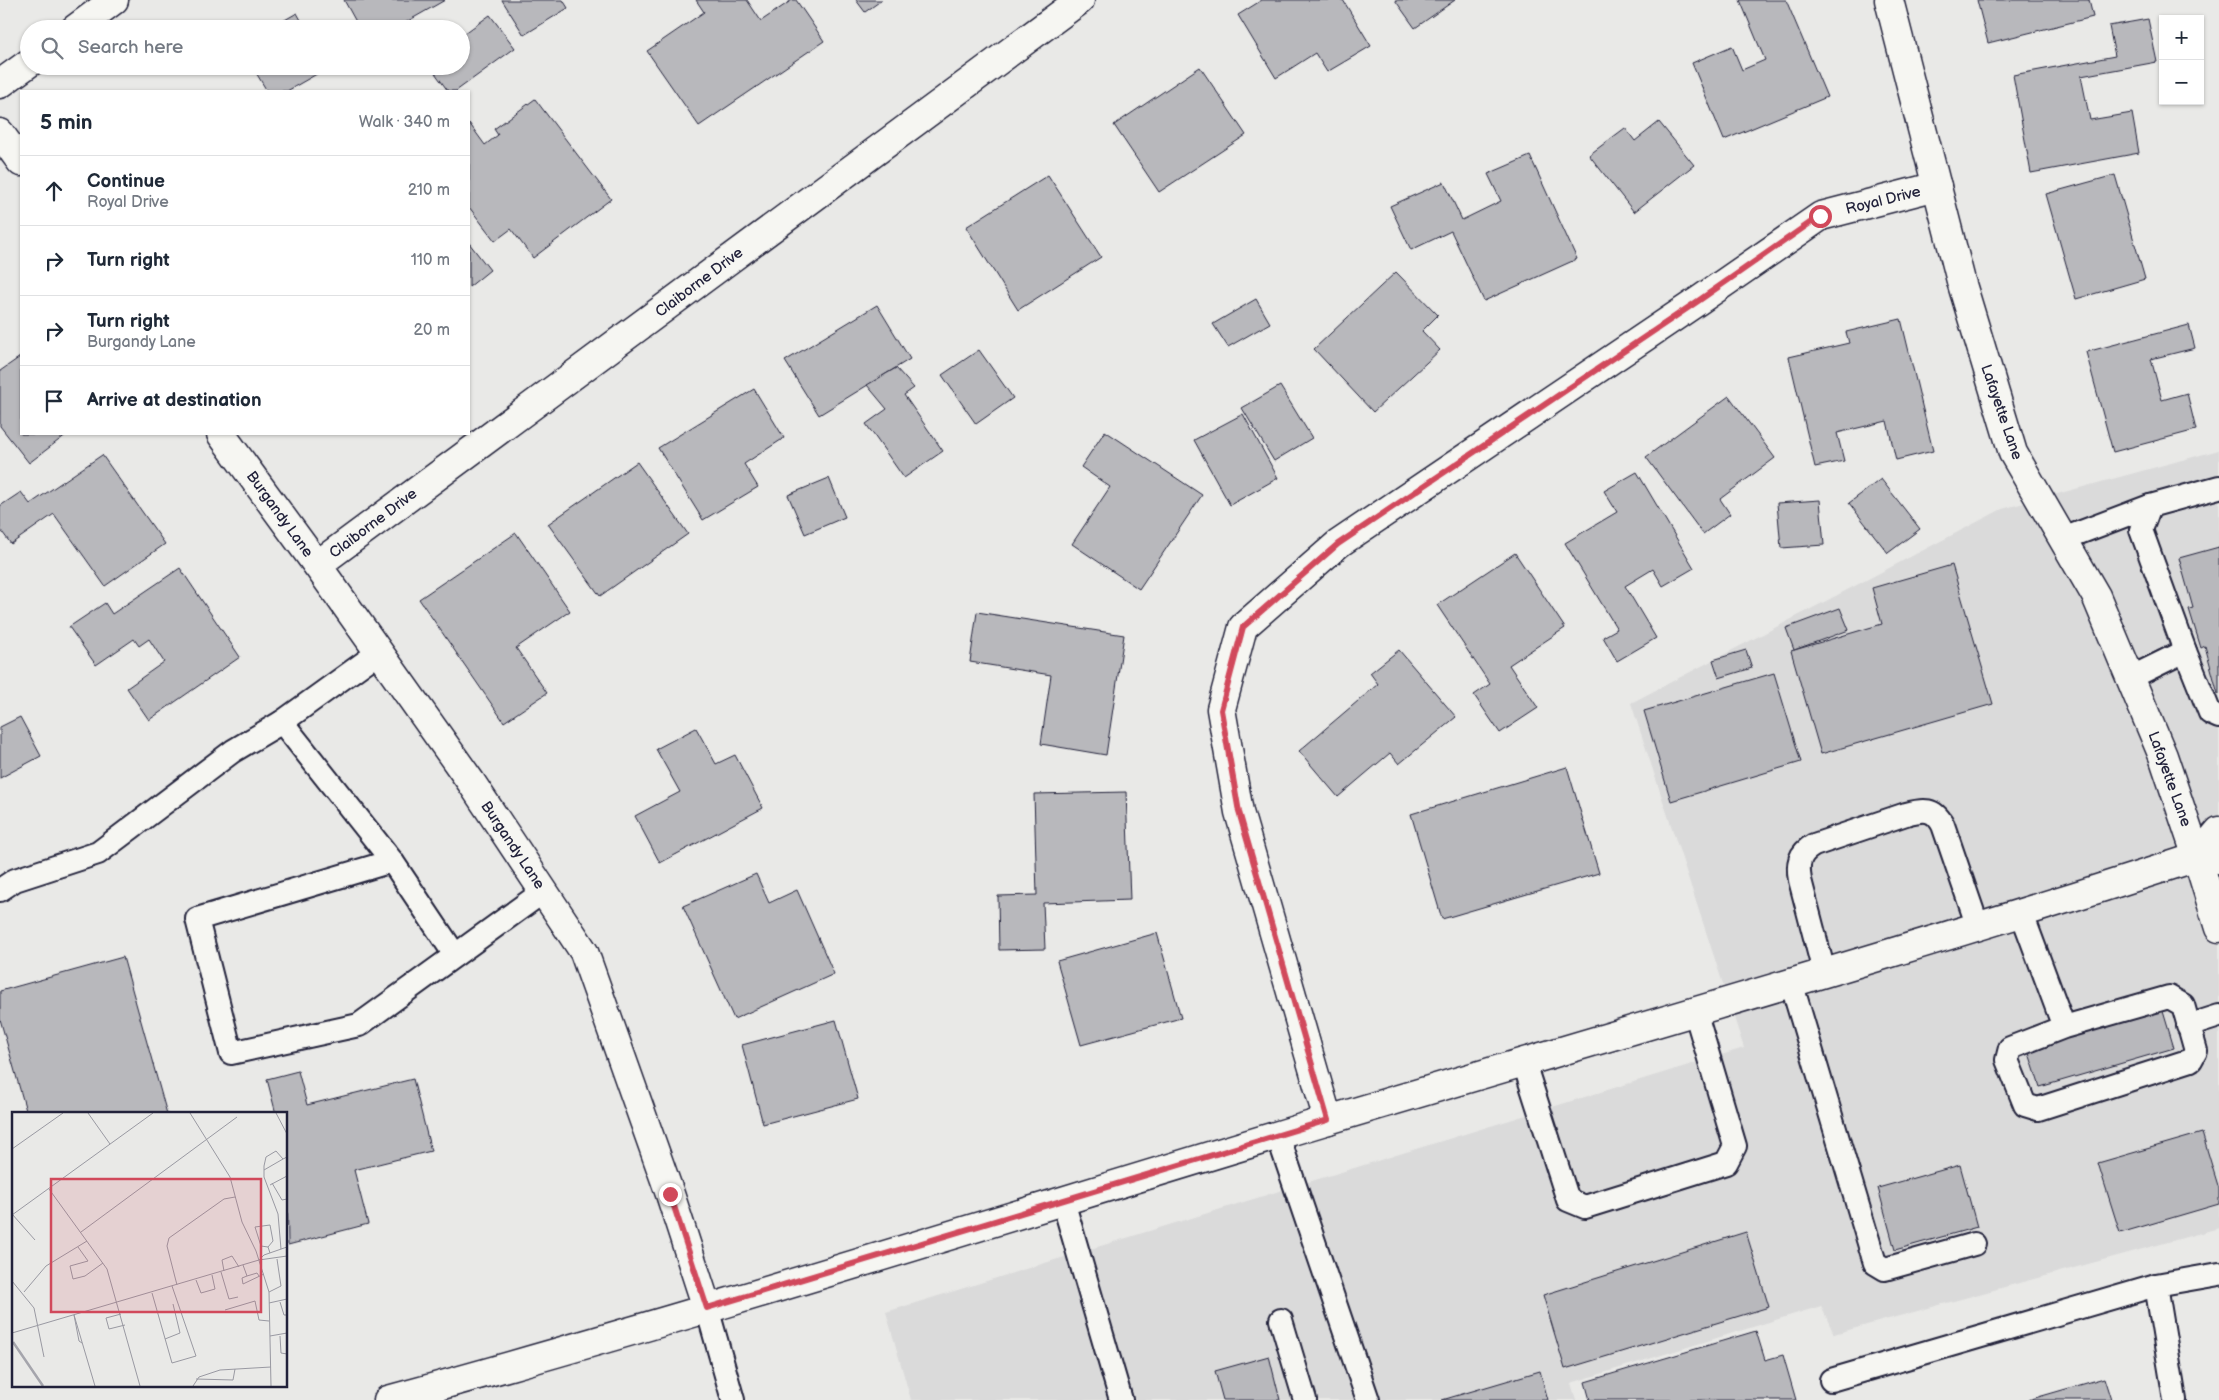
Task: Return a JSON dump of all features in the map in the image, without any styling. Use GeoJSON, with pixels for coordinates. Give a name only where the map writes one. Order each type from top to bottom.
{"type":"FeatureCollection","features":[{"type":"Feature","properties":{"kind":"street"},"geometry":{"type":"LineString","coordinates":[[87,20],[114,0]]}},
{"type":"Feature","properties":{"kind":"street","name":"Claiborne Drive"},"geometry":{"type":"LineString","coordinates":[[318,565],[1080,0]]}},
{"type":"Feature","properties":{"kind":"street","name":"Lafayette Lane"},"geometry":{"type":"LineString","coordinates":[[1889,0],[1961,281],[2013,453],[2096,596],[2208,858],[2219,928]]}},
{"type":"Feature","properties":{"kind":"street"},"geometry":{"type":"LineString","coordinates":[[0,84],[20,70]]}},
{"type":"Feature","properties":{"kind":"street"},"geometry":{"type":"LineString","coordinates":[[0,133],[20,161]]}},
{"type":"Feature","properties":{"kind":"street","name":"Royal Drive"},"geometry":{"type":"LineString","coordinates":[[1328,1120],[1239,812],[1221,710],[1243,627],[1338,544],[1701,299],[1820,216],[1936,186]]}},
{"type":"Feature","properties":{"kind":"street","name":"Burgandy Lane"},"geometry":{"type":"LineString","coordinates":[[222,435],[318,565],[471,782],[584,952],[670,1194],[707,1308]]}},
{"type":"Feature","properties":{"kind":"street"},"geometry":{"type":"LineString","coordinates":[[388,1400],[707,1308],[1328,1120],[2208,858],[2219,831]]}},
{"type":"Feature","properties":{"kind":"lane"},"geometry":{"type":"LineString","coordinates":[[2063,540],[2150,506],[2219,487]]}},
{"type":"Feature","properties":{"kind":"lane"},"geometry":{"type":"LineString","coordinates":[[2150,506],[2141,530],[2185,651],[2210,713],[2219,718]]}},
{"type":"Feature","properties":{"kind":"lane"},"geometry":{"type":"LineString","coordinates":[[2130,678],[2185,651]]}},
{"type":"Feature","properties":{"kind":"lane"},"geometry":{"type":"LineString","coordinates":[[0,890],[15,880],[98,853],[233,751],[282,722],[379,652]]}},
{"type":"Feature","properties":{"kind":"lane"},"geometry":{"type":"LineString","coordinates":[[282,722],[392,861],[455,955]]}},
{"type":"Feature","properties":{"kind":"lane"},"geometry":{"type":"LineString","coordinates":[[1824,972],[1798,868],[1804,850],[1906,814],[1920,810],[1931,810],[1938,816],[1943,825],[1978,927]]}},
{"type":"Feature","properties":{"kind":"lane"},"geometry":{"type":"LineString","coordinates":[[392,861],[197,919],[231,1053],[359,1025],[544,891]]}},
{"type":"Feature","properties":{"kind":"lane"},"geometry":{"type":"LineString","coordinates":[[2022,914],[2064,1028]]}},
{"type":"Feature","properties":{"kind":"lane"},"geometry":{"type":"LineString","coordinates":[[1791,982],[1875,1263],[1885,1269],[1974,1244]]}},
{"type":"Feature","properties":{"kind":"lane"},"geometry":{"type":"LineString","coordinates":[[2169,997],[2183,1005],[2196,1051],[2191,1060],[2038,1109],[2025,1105],[2007,1060],[2010,1048],[2064,1028],[2169,997]]}},
{"type":"Feature","properties":{"kind":"lane"},"geometry":{"type":"LineString","coordinates":[[1524,1063],[1568,1200],[1585,1207],[1726,1163],[1735,1146],[1695,1011]]}},
{"type":"Feature","properties":{"kind":"lane"},"geometry":{"type":"LineString","coordinates":[[2188,1026],[2219,1016]]}},
{"type":"Feature","properties":{"kind":"lane"},"geometry":{"type":"LineString","coordinates":[[1278,1136],[1368,1400]]}},
{"type":"Feature","properties":{"kind":"lane"},"geometry":{"type":"LineString","coordinates":[[1062,1201],[1121,1400]]}},
{"type":"Feature","properties":{"kind":"lane"},"geometry":{"type":"LineString","coordinates":[[1831,1380],[2156,1285],[2219,1274]]}},
{"type":"Feature","properties":{"kind":"lane"},"geometry":{"type":"LineString","coordinates":[[2156,1285],[2175,1400]]}},
{"type":"Feature","properties":{"kind":"lane"},"geometry":{"type":"LineString","coordinates":[[707,1308],[734,1400]]}},
{"type":"Feature","properties":{"kind":"lane"},"geometry":{"type":"LineString","coordinates":[[1281,1320],[1305,1400]]}},
{"type":"Feature","properties":{"kind":"shaded area"},"geometry":{"type":"Polygon","coordinates":[[[2219,450],[2219,1228],[1834,1334],[1821,1306],[1571,1383],[1576,1400],[911,1400],[886,1312],[1744,1048],[1631,703],[2002,509],[2219,450]]]}},
{"type":"Feature","properties":{"kind":"building"},"geometry":{"type":"Polygon","coordinates":[[[344,0],[445,0],[410,20],[355,20],[344,0]]]}},
{"type":"Feature","properties":{"kind":"building"},"geometry":{"type":"Polygon","coordinates":[[[502,0],[563,0],[568,8],[524,35],[502,0]]]}},
{"type":"Feature","properties":{"kind":"building"},"geometry":{"type":"Polygon","coordinates":[[[696,0],[747,0],[761,21],[792,0],[796,0],[824,41],[699,126],[647,51],[704,12],[696,0]]]}},
{"type":"Feature","properties":{"kind":"building"},"geometry":{"type":"Polygon","coordinates":[[[856,0],[882,0],[865,12],[856,0]]]}},
{"type":"Feature","properties":{"kind":"building"},"geometry":{"type":"Polygon","coordinates":[[[1262,0],[1343,0],[1371,46],[1327,72],[1315,53],[1276,78],[1238,15],[1262,0]]]}},
{"type":"Feature","properties":{"kind":"building"},"geometry":{"type":"Polygon","coordinates":[[[1395,0],[1455,0],[1415,28],[1395,0]]]}},
{"type":"Feature","properties":{"kind":"building"},"geometry":{"type":"Polygon","coordinates":[[[1740,0],[1786,0],[1827,97],[1724,140],[1692,63],[1732,46],[1742,70],[1765,60],[1740,0]]]}},
{"type":"Feature","properties":{"kind":"building"},"geometry":{"type":"Polygon","coordinates":[[[1977,0],[2089,0],[2093,17],[1988,43],[1977,0]]]}},
{"type":"Feature","properties":{"kind":"building"},"geometry":{"type":"Polygon","coordinates":[[[297,13],[301,20],[285,20],[297,13]]]}},
{"type":"Feature","properties":{"kind":"building"},"geometry":{"type":"Polygon","coordinates":[[[490,15],[515,48],[457,90],[447,90],[436,75],[470,75],[470,29],[490,15]]]}},
{"type":"Feature","properties":{"kind":"building"},"geometry":{"type":"Polygon","coordinates":[[[2148,19],[2157,62],[2081,76],[2090,120],[2132,113],[2139,153],[2031,173],[2013,75],[2115,56],[2109,26],[2148,19]]]}},
{"type":"Feature","properties":{"kind":"building"},"geometry":{"type":"Polygon","coordinates":[[[1200,67],[1246,135],[1159,192],[1114,125],[1200,67]]]}},
{"type":"Feature","properties":{"kind":"building"},"geometry":{"type":"Polygon","coordinates":[[[257,75],[315,75],[289,90],[266,90],[257,75]]]}},
{"type":"Feature","properties":{"kind":"building"},"geometry":{"type":"Polygon","coordinates":[[[535,99],[611,199],[533,258],[511,229],[495,241],[470,208],[470,124],[485,145],[498,135],[494,129],[535,99]]]}},
{"type":"Feature","properties":{"kind":"building"},"geometry":{"type":"Polygon","coordinates":[[[1659,122],[1694,165],[1634,212],[1589,155],[1625,128],[1635,141],[1659,122]]]}},
{"type":"Feature","properties":{"kind":"building"},"geometry":{"type":"Polygon","coordinates":[[[1530,156],[1577,259],[1484,301],[1451,231],[1411,250],[1390,206],[1444,182],[1462,220],[1501,201],[1488,174],[1530,156]]]}},
{"type":"Feature","properties":{"kind":"building"},"geometry":{"type":"Polygon","coordinates":[[[1048,175],[1101,257],[1018,310],[966,227],[1048,175]]]}},
{"type":"Feature","properties":{"kind":"building"},"geometry":{"type":"Polygon","coordinates":[[[2115,175],[2145,279],[2076,299],[2046,194],[2115,175]]]}},
{"type":"Feature","properties":{"kind":"building"},"geometry":{"type":"Polygon","coordinates":[[[470,244],[490,270],[470,286],[470,244]]]}},
{"type":"Feature","properties":{"kind":"building"},"geometry":{"type":"Polygon","coordinates":[[[1396,272],[1438,315],[1422,331],[1440,350],[1373,412],[1314,349],[1396,272]]]}},
{"type":"Feature","properties":{"kind":"building"},"geometry":{"type":"Polygon","coordinates":[[[1256,299],[1270,323],[1228,347],[1213,324],[1256,299]]]}},
{"type":"Feature","properties":{"kind":"building"},"geometry":{"type":"Polygon","coordinates":[[[877,305],[910,359],[819,415],[785,361],[877,305]]]}},
{"type":"Feature","properties":{"kind":"building"},"geometry":{"type":"Polygon","coordinates":[[[1901,319],[1933,451],[1896,460],[1887,421],[1837,433],[1844,461],[1815,467],[1789,357],[1849,343],[1846,332],[1901,319]]]}},
{"type":"Feature","properties":{"kind":"building"},"geometry":{"type":"Polygon","coordinates":[[[2189,325],[2195,348],[2151,359],[2162,400],[2187,393],[2196,430],[2113,452],[2086,352],[2189,325]]]}},
{"type":"Feature","properties":{"kind":"building"},"geometry":{"type":"Polygon","coordinates":[[[979,350],[1013,398],[976,424],[942,375],[979,350]]]}},
{"type":"Feature","properties":{"kind":"building"},"geometry":{"type":"Polygon","coordinates":[[[20,357],[20,435],[66,435],[29,463],[0,426],[0,371],[20,357]]]}},
{"type":"Feature","properties":{"kind":"building"},"geometry":{"type":"Polygon","coordinates":[[[896,368],[914,388],[904,395],[943,451],[904,478],[866,424],[887,409],[867,385],[896,368]]]}},
{"type":"Feature","properties":{"kind":"building"},"geometry":{"type":"Polygon","coordinates":[[[1280,386],[1312,438],[1274,461],[1242,408],[1280,386]]]}},
{"type":"Feature","properties":{"kind":"building"},"geometry":{"type":"Polygon","coordinates":[[[754,389],[784,438],[744,464],[758,487],[703,520],[658,448],[754,389]]]}},
{"type":"Feature","properties":{"kind":"building"},"geometry":{"type":"Polygon","coordinates":[[[1729,396],[1775,458],[1720,499],[1730,514],[1703,534],[1646,457],[1729,396]]]}},
{"type":"Feature","properties":{"kind":"building"},"geometry":{"type":"Polygon","coordinates":[[[1243,414],[1278,478],[1230,505],[1194,440],[1243,414]]]}},
{"type":"Feature","properties":{"kind":"building"},"geometry":{"type":"Polygon","coordinates":[[[1105,431],[1202,495],[1139,589],[1072,544],[1110,487],[1081,467],[1105,431]]]}},
{"type":"Feature","properties":{"kind":"building"},"geometry":{"type":"Polygon","coordinates":[[[102,455],[165,544],[105,586],[54,514],[11,544],[0,529],[0,506],[21,492],[30,504],[102,455]]]}},
{"type":"Feature","properties":{"kind":"building"},"geometry":{"type":"Polygon","coordinates":[[[637,462],[688,534],[600,596],[548,524],[637,462]]]}},
{"type":"Feature","properties":{"kind":"building"},"geometry":{"type":"Polygon","coordinates":[[[1637,472],[1694,568],[1663,586],[1653,569],[1625,586],[1656,638],[1617,661],[1603,637],[1617,629],[1565,543],[1617,512],[1604,491],[1637,472]]]}},
{"type":"Feature","properties":{"kind":"building"},"geometry":{"type":"Polygon","coordinates":[[[829,478],[845,517],[805,534],[788,495],[829,478]]]}},
{"type":"Feature","properties":{"kind":"building"},"geometry":{"type":"Polygon","coordinates":[[[1881,479],[1920,529],[1888,553],[1849,503],[1881,479]]]}},
{"type":"Feature","properties":{"kind":"building"},"geometry":{"type":"Polygon","coordinates":[[[1820,500],[1824,545],[1781,548],[1777,503],[1820,500]]]}},
{"type":"Feature","properties":{"kind":"building"},"geometry":{"type":"Polygon","coordinates":[[[516,533],[570,611],[516,648],[547,693],[504,722],[419,599],[516,533]]]}},
{"type":"Feature","properties":{"kind":"building"},"geometry":{"type":"Polygon","coordinates":[[[2219,547],[2218,694],[2205,646],[2201,648],[2189,609],[2193,608],[2179,558],[2219,547]]]}},
{"type":"Feature","properties":{"kind":"building"},"geometry":{"type":"Polygon","coordinates":[[[1515,553],[1565,628],[1509,665],[1538,708],[1500,733],[1474,695],[1490,684],[1437,605],[1515,553]]]}},
{"type":"Feature","properties":{"kind":"building"},"geometry":{"type":"Polygon","coordinates":[[[1952,565],[1993,704],[1821,754],[1791,651],[1882,624],[1872,588],[1952,565]]]}},
{"type":"Feature","properties":{"kind":"building"},"geometry":{"type":"Polygon","coordinates":[[[180,568],[240,657],[149,720],[127,688],[164,662],[149,639],[139,646],[134,639],[96,665],[69,627],[105,603],[112,614],[180,568]]]}},
{"type":"Feature","properties":{"kind":"building"},"geometry":{"type":"Polygon","coordinates":[[[1840,608],[1849,630],[1794,650],[1786,628],[1840,608]]]}},
{"type":"Feature","properties":{"kind":"building"},"geometry":{"type":"Polygon","coordinates":[[[977,612],[1124,635],[1106,755],[1041,744],[1051,675],[970,662],[977,612]]]}},
{"type":"Feature","properties":{"kind":"building"},"geometry":{"type":"Polygon","coordinates":[[[1399,650],[1456,717],[1399,764],[1390,753],[1338,797],[1299,751],[1378,684],[1370,673],[1399,650]]]}},
{"type":"Feature","properties":{"kind":"building"},"geometry":{"type":"Polygon","coordinates":[[[1746,650],[1752,668],[1719,678],[1713,660],[1746,650]]]}},
{"type":"Feature","properties":{"kind":"building"},"geometry":{"type":"Polygon","coordinates":[[[1774,673],[1801,762],[1671,801],[1644,711],[1774,673]]]}},
{"type":"Feature","properties":{"kind":"building"},"geometry":{"type":"Polygon","coordinates":[[[20,717],[41,756],[0,778],[0,727],[20,717]]]}},
{"type":"Feature","properties":{"kind":"building"},"geometry":{"type":"Polygon","coordinates":[[[696,728],[716,764],[735,755],[763,808],[660,863],[635,816],[680,792],[656,749],[696,728]]]}},
{"type":"Feature","properties":{"kind":"building"},"geometry":{"type":"Polygon","coordinates":[[[1567,767],[1599,873],[1442,919],[1411,814],[1567,767]]]}},
{"type":"Feature","properties":{"kind":"building"},"geometry":{"type":"Polygon","coordinates":[[[1126,792],[1130,900],[1043,903],[1045,949],[999,950],[998,896],[1037,895],[1034,794],[1126,792]]]}},
{"type":"Feature","properties":{"kind":"building"},"geometry":{"type":"Polygon","coordinates":[[[756,874],[769,903],[797,890],[834,974],[734,1019],[683,906],[756,874]]]}},
{"type":"Feature","properties":{"kind":"building"},"geometry":{"type":"Polygon","coordinates":[[[1157,933],[1181,1018],[1081,1045],[1057,961],[1157,933]]]}},
{"type":"Feature","properties":{"kind":"building"},"geometry":{"type":"Polygon","coordinates":[[[123,957],[166,1112],[26,1112],[0,1019],[0,991],[123,957]]]}},
{"type":"Feature","properties":{"kind":"building"},"geometry":{"type":"Polygon","coordinates":[[[2162,1008],[2174,1048],[2040,1087],[2027,1047],[2162,1008]]]}},
{"type":"Feature","properties":{"kind":"building"},"geometry":{"type":"Polygon","coordinates":[[[836,1020],[858,1099],[763,1124],[742,1045],[836,1020]]]}},
{"type":"Feature","properties":{"kind":"building"},"geometry":{"type":"Polygon","coordinates":[[[298,1071],[307,1105],[413,1079],[431,1151],[354,1170],[368,1224],[288,1245],[288,1112],[275,1112],[267,1079],[298,1071]]]}},
{"type":"Feature","properties":{"kind":"building"},"geometry":{"type":"Polygon","coordinates":[[[2202,1133],[2219,1189],[2219,1204],[2120,1233],[2098,1163],[2202,1133]]]}},
{"type":"Feature","properties":{"kind":"building"},"geometry":{"type":"Polygon","coordinates":[[[1960,1165],[1977,1227],[1895,1250],[1878,1188],[1960,1165]]]}},
{"type":"Feature","properties":{"kind":"building"},"geometry":{"type":"Polygon","coordinates":[[[1746,1232],[1769,1307],[1565,1369],[1543,1295],[1746,1232]]]}},
{"type":"Feature","properties":{"kind":"building"},"geometry":{"type":"Polygon","coordinates":[[[1756,1331],[1765,1360],[1783,1355],[1796,1400],[1590,1400],[1585,1382],[1756,1331]]]}},
{"type":"Feature","properties":{"kind":"building"},"geometry":{"type":"Polygon","coordinates":[[[1269,1356],[1280,1400],[1223,1400],[1215,1371],[1269,1356]]]}},
{"type":"Feature","properties":{"kind":"building"},"geometry":{"type":"Polygon","coordinates":[[[1540,1371],[1548,1400],[1442,1400],[1540,1371]]]}},
{"type":"Feature","properties":{"kind":"building"},"geometry":{"type":"Polygon","coordinates":[[[2104,1378],[2111,1400],[2028,1400],[2104,1378]]]}},
{"type":"Feature","properties":{"kind":"route"},"geometry":{"type":"LineString","coordinates":[[670,1194],[707,1308],[1328,1120],[1239,812],[1221,710],[1243,627],[1338,544],[1701,299],[1820,216]]}}]}
